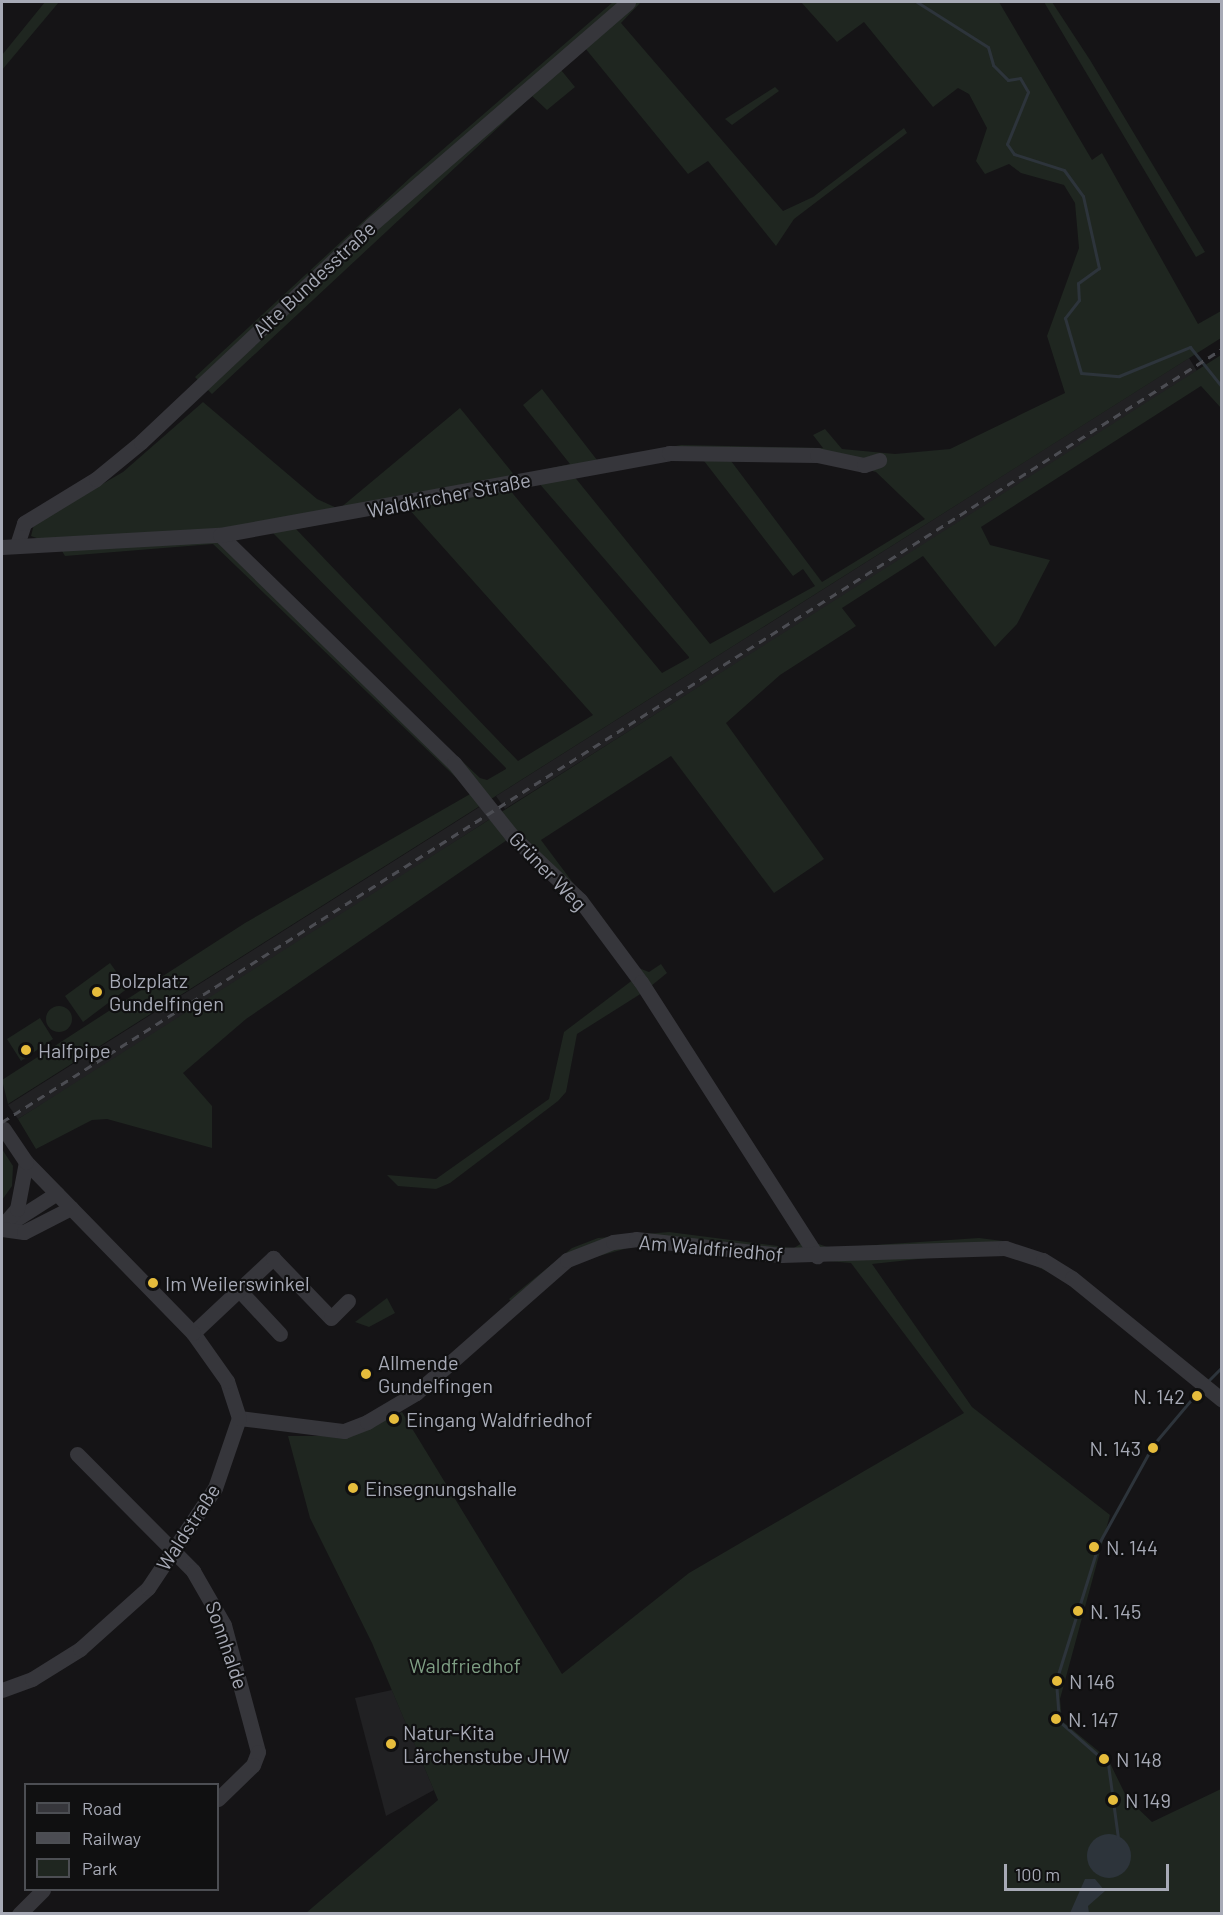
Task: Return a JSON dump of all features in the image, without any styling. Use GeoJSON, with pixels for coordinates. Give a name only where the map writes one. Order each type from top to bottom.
{"type":"FeatureCollection","features":[{"type":"Feature","properties":{"kind":"street","name":"Alte Bundesstraße"},"geometry":{"type":"LineString","coordinates":[[17,545],[24,523],[96,479],[141,442],[371,225],[628,2]]}},
{"type":"Feature","properties":{"kind":"street","name":"Waldkircher Straße"},"geometry":{"type":"LineString","coordinates":[[17,545],[220,535],[669,453],[817,454],[864,465],[879,460]]}},
{"type":"Feature","properties":{"kind":"street","name":"Grüner Weg"},"geometry":{"type":"LineString","coordinates":[[220,535],[454,763],[512,836],[580,900],[641,982],[817,1256]]}},
{"type":"Feature","properties":{"kind":"street"},"geometry":{"type":"LineString","coordinates":[[2,547],[17,545]]}},
{"type":"Feature","properties":{"kind":"street"},"geometry":{"type":"LineString","coordinates":[[4,1129],[23,1157],[193,1333],[227,1381],[239,1418]]}},
{"type":"Feature","properties":{"kind":"street"},"geometry":{"type":"LineString","coordinates":[[2,1228],[17,1209],[23,1157]]}},
{"type":"Feature","properties":{"kind":"street"},"geometry":{"type":"LineString","coordinates":[[2,1228],[57,1193]]}},
{"type":"Feature","properties":{"kind":"street"},"geometry":{"type":"LineString","coordinates":[[2,1228],[24,1232],[72,1208]]}},
{"type":"Feature","properties":{"kind":"street","name":"Am Waldfriedhof"},"geometry":{"type":"LineString","coordinates":[[239,1418],[344,1431],[388,1412],[546,1275],[573,1257],[613,1242],[658,1239],[817,1256],[961,1246],[1005,1248],[1043,1260],[1221,1400]]}},
{"type":"Feature","properties":{"kind":"street"},"geometry":{"type":"LineString","coordinates":[[193,1333],[273,1257],[331,1318],[348,1301]]}},
{"type":"Feature","properties":{"kind":"street"},"geometry":{"type":"LineString","coordinates":[[239,1290],[280,1334]]}},
{"type":"Feature","properties":{"kind":"street","name":"Waldstraße"},"geometry":{"type":"LineString","coordinates":[[2,1690],[44,1672],[107,1628],[148,1588],[215,1488],[239,1418]]}},
{"type":"Feature","properties":{"kind":"street","name":"Sonnhalde"},"geometry":{"type":"LineString","coordinates":[[77,1454],[212,1596],[257,1738],[255,1761],[219,1798]]}},
{"type":"Feature","properties":{"kind":"street"},"geometry":{"type":"LineString","coordinates":[[19,1914],[42,1891]]}},
{"type":"Feature","properties":{"kind":"shaded area"},"geometry":{"type":"Polygon","coordinates":[[[1189,358],[1197,371],[954,527],[505,809],[496,796],[1189,358]]]}},
{"type":"Feature","properties":{"kind":"shaded area"},"geometry":{"type":"Polygon","coordinates":[[[481,806],[490,819],[222,994],[18,1119],[8,1105],[481,806]]]}},
{"type":"Feature","properties":{"kind":"shaded area","name":"Natur-Kita Lärchenstube JHW"},"geometry":{"type":"Polygon","coordinates":[[[392,1690],[434,1790],[386,1816],[355,1698],[392,1690]]]}},
{"type":"Feature","properties":{"kind":"shaded area"},"geometry":{"type":"Polygon","coordinates":[[[1109,1834],[1118,1835],[1125,1840],[1130,1847],[1130,1865],[1125,1872],[1118,1877],[1109,1878],[1100,1877],[1093,1872],[1088,1865],[1087,1856],[1088,1847],[1093,1840],[1100,1835],[1109,1834]]]}},
{"type":"Feature","properties":{"kind":"shaded area"},"geometry":{"type":"Polygon","coordinates":[[[1085,1879],[1095,1879],[1105,1891],[1088,1906],[1089,1913],[1070,1913],[1085,1879]]]}},
{"type":"Feature","properties":{"kind":"green space"},"geometry":{"type":"Polygon","coordinates":[[[45,2],[59,2],[2,70],[2,55],[45,2]]]}},
{"type":"Feature","properties":{"kind":"green space"},"geometry":{"type":"Polygon","coordinates":[[[613,2],[641,2],[621,23],[783,211],[813,197],[904,128],[907,133],[794,219],[776,246],[708,161],[688,174],[585,48],[561,70],[575,87],[547,110],[532,96],[212,394],[195,377],[411,177],[613,2]]]}},
{"type":"Feature","properties":{"kind":"green space"},"geometry":{"type":"Polygon","coordinates":[[[801,2],[999,2],[1092,160],[1102,153],[1198,324],[1221,311],[1221,338],[8,1104],[2,1080],[245,923],[472,793],[213,544],[65,556],[59,546],[31,536],[34,524],[123,472],[203,402],[317,499],[339,509],[460,408],[515,476],[570,464],[523,405],[542,389],[597,460],[681,445],[823,448],[813,435],[825,429],[842,449],[895,454],[950,449],[1065,393],[1047,336],[1079,248],[1075,203],[1064,185],[1021,173],[1009,164],[985,174],[976,161],[987,128],[969,94],[958,88],[933,107],[864,22],[837,42],[801,2]],[[679,456],[573,475],[710,644],[815,586],[803,569],[793,576],[701,457],[679,456]],[[728,457],[822,582],[925,519],[876,472],[828,459],[728,457]],[[538,482],[509,489],[662,673],[689,658],[538,482]],[[408,508],[296,529],[518,761],[593,715],[408,508]],[[272,532],[235,540],[238,550],[480,778],[487,780],[506,769],[272,532]]]}},
{"type":"Feature","properties":{"kind":"green space"},"geometry":{"type":"Polygon","coordinates":[[[1044,2],[1052,2],[1090,60],[1205,252],[1196,257],[1044,2]]]}},
{"type":"Feature","properties":{"kind":"green space"},"geometry":{"type":"Polygon","coordinates":[[[775,87],[779,91],[732,125],[725,119],[775,87]]]}},
{"type":"Feature","properties":{"kind":"green space","name":"Waldfriedhof"},"geometry":{"type":"Polygon","coordinates":[[[1221,355],[1221,408],[1201,386],[981,527],[990,545],[1050,560],[1017,624],[995,647],[923,556],[842,608],[856,626],[780,675],[726,723],[824,859],[774,893],[671,756],[541,840],[636,967],[649,972],[661,964],[667,973],[651,986],[816,1243],[830,1248],[979,1238],[1003,1241],[1070,1282],[1016,1257],[984,1252],[872,1264],[972,1407],[1110,1515],[1060,1699],[1062,1721],[1108,1759],[1127,1798],[1152,1822],[1221,1789],[1221,1913],[306,1913],[438,1800],[372,1643],[310,1518],[288,1436],[350,1436],[402,1412],[562,1674],[689,1573],[964,1413],[851,1263],[639,1245],[577,1262],[519,1309],[509,1299],[572,1248],[598,1238],[669,1232],[794,1248],[802,1243],[642,993],[577,1034],[566,1092],[558,1101],[450,1183],[436,1189],[398,1186],[387,1175],[436,1179],[549,1099],[564,1032],[634,979],[571,896],[507,840],[246,1019],[183,1073],[212,1106],[212,1148],[107,1119],[92,1120],[36,1149],[18,1119],[1221,355]]]}},
{"type":"Feature","properties":{"kind":"green space","name":"Bolzplatz Gundelfingen"},"geometry":{"type":"Polygon","coordinates":[[[110,963],[128,988],[83,1022],[65,996],[110,963]]]}},
{"type":"Feature","properties":{"kind":"green space"},"geometry":{"type":"Polygon","coordinates":[[[59,1006],[68,1010],[72,1019],[68,1028],[59,1032],[50,1028],[46,1019],[50,1010],[59,1006]]]}},
{"type":"Feature","properties":{"kind":"green space","name":"Halfpipe"},"geometry":{"type":"Polygon","coordinates":[[[40,1018],[53,1039],[21,1061],[7,1039],[40,1018]]]}},
{"type":"Feature","properties":{"kind":"green space"},"geometry":{"type":"Polygon","coordinates":[[[2,1149],[13,1166],[12,1186],[2,1200],[2,1149]]]}},
{"type":"Feature","properties":{"kind":"green space"},"geometry":{"type":"Polygon","coordinates":[[[387,1298],[395,1313],[369,1327],[355,1322],[387,1298]]]}},
{"type":"Feature","properties":{"kind":"waterway"},"geometry":{"type":"LineString","coordinates":[[917,2],[988,47],[993,65],[1008,80],[1020,78],[1028,92],[1007,144],[1014,154],[1064,170],[1083,196],[1099,268],[1078,283],[1079,300],[1065,318],[1081,373],[1119,376],[1190,347],[1222,387]]}},
{"type":"Feature","properties":{"kind":"waterway"},"geometry":{"type":"LineString","coordinates":[[1208,1381],[1222,1367]]}},
{"type":"Feature","properties":{"kind":"waterway"},"geometry":{"type":"LineString","coordinates":[[1118,1838],[1108,1764],[1059,1721],[1056,1681],[1099,1543],[1153,1445],[1201,1388]]}},
{"type":"Feature","properties":{"kind":"railway"},"geometry":{"type":"LineString","coordinates":[[2,1122],[1222,349]]}},
{"type":"Feature","properties":{"kind":"place","name":"Bolzplatz Gundelfingen"},"geometry":{"type":"Point","coordinates":[97,992]}},
{"type":"Feature","properties":{"kind":"place","name":"Halfpipe"},"geometry":{"type":"Point","coordinates":[26,1050]}},
{"type":"Feature","properties":{"kind":"place","name":"Im Weilerswinkel"},"geometry":{"type":"Point","coordinates":[153,1283]}},
{"type":"Feature","properties":{"kind":"place","name":"Allmende Gundelfingen"},"geometry":{"type":"Point","coordinates":[366,1374]}},
{"type":"Feature","properties":{"kind":"place","name":"N. 142"},"geometry":{"type":"Point","coordinates":[1197,1396]}},
{"type":"Feature","properties":{"kind":"place","name":"Eingang Waldfriedhof"},"geometry":{"type":"Point","coordinates":[394,1419]}},
{"type":"Feature","properties":{"kind":"place","name":"N. 143"},"geometry":{"type":"Point","coordinates":[1153,1448]}},
{"type":"Feature","properties":{"kind":"place","name":"Einsegnungshalle"},"geometry":{"type":"Point","coordinates":[353,1488]}},
{"type":"Feature","properties":{"kind":"place","name":"N. 144"},"geometry":{"type":"Point","coordinates":[1094,1547]}},
{"type":"Feature","properties":{"kind":"place","name":"N. 145"},"geometry":{"type":"Point","coordinates":[1078,1611]}},
{"type":"Feature","properties":{"kind":"place","name":"N 146"},"geometry":{"type":"Point","coordinates":[1057,1681]}},
{"type":"Feature","properties":{"kind":"place","name":"N. 147"},"geometry":{"type":"Point","coordinates":[1056,1719]}},
{"type":"Feature","properties":{"kind":"place","name":"Natur-Kita Lärchenstube JHW"},"geometry":{"type":"Point","coordinates":[391,1744]}},
{"type":"Feature","properties":{"kind":"place","name":"N 148"},"geometry":{"type":"Point","coordinates":[1104,1759]}},
{"type":"Feature","properties":{"kind":"place","name":"N 149"},"geometry":{"type":"Point","coordinates":[1113,1800]}}]}
